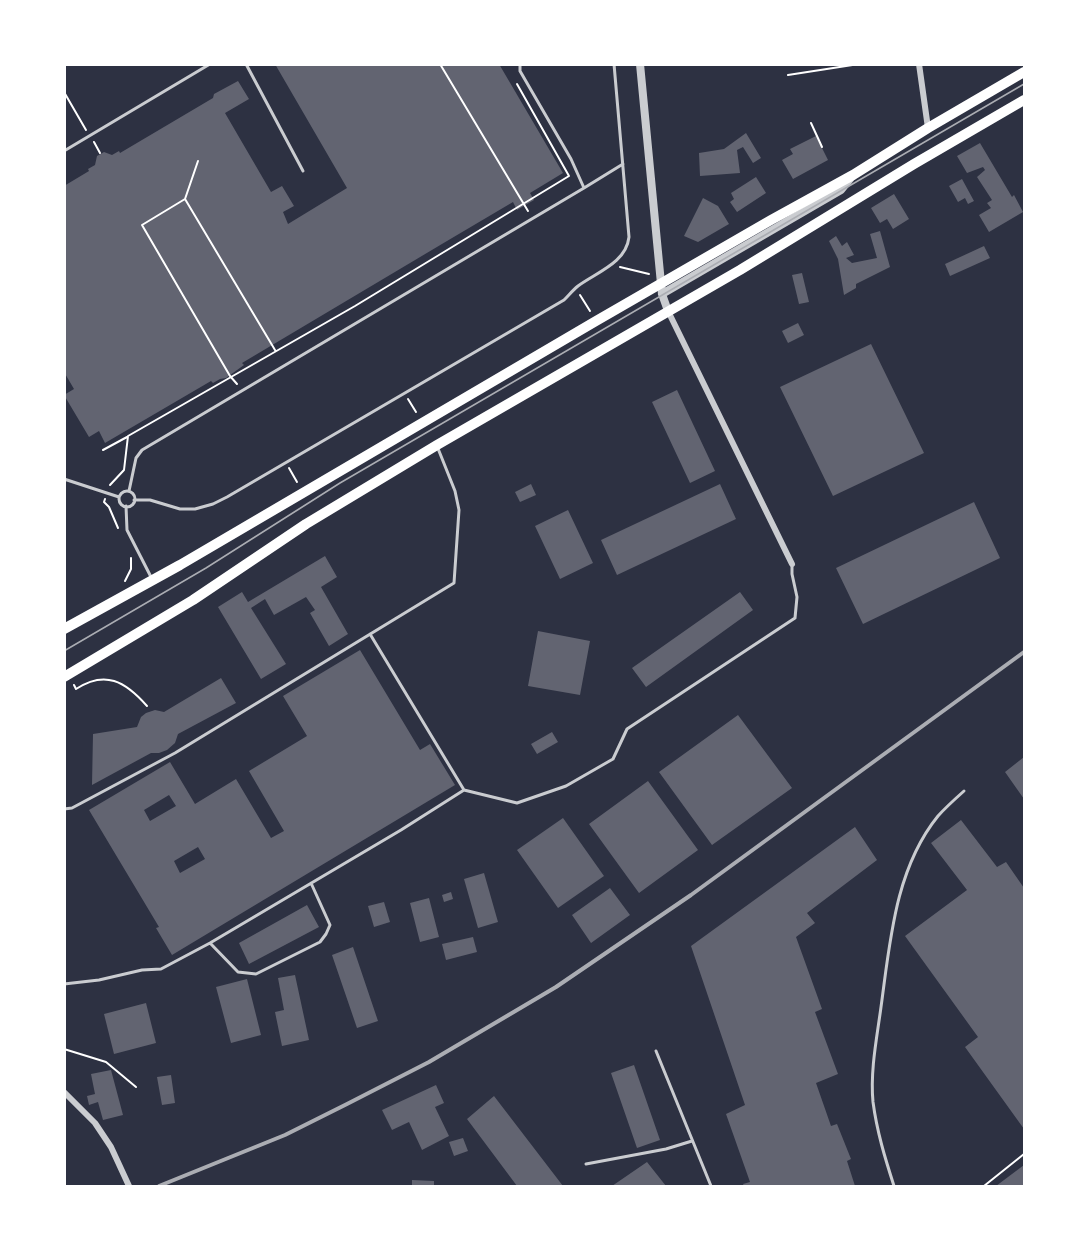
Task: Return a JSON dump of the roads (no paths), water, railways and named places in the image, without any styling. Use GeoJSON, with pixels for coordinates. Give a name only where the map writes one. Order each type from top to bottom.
{"type":"FeatureCollection","features":[{"type":"Feature","properties":{"kind":"main road"},"geometry":{"type":"LineString","coordinates":[[64,629],[152,579],[180,566],[596,321],[661,290],[771,220],[853,175],[1024,72]]}},
{"type":"Feature","properties":{"kind":"main road"},"geometry":{"type":"LineString","coordinates":[[66,676],[193,600],[306,524],[437,445],[740,270],[1024,100]]}},
{"type":"Feature","properties":{"kind":"street"},"geometry":{"type":"LineString","coordinates":[[640,64],[661,290],[668,311],[792,564]]}},
{"type":"Feature","properties":{"kind":"street"},"geometry":{"type":"LineString","coordinates":[[919,64],[928,128]]}},
{"type":"Feature","properties":{"kind":"street"},"geometry":{"type":"LineString","coordinates":[[64,1092],[95,1123],[111,1147],[129,1186]]}},
{"type":"Feature","properties":{"kind":"lane"},"geometry":{"type":"LineString","coordinates":[[64,151],[210,64]]}},
{"type":"Feature","properties":{"kind":"lane"},"geometry":{"type":"LineString","coordinates":[[246,64],[303,171]]}},
{"type":"Feature","properties":{"kind":"lane"},"geometry":{"type":"LineString","coordinates":[[520,64],[520,71],[571,159],[584,188]]}},
{"type":"Feature","properties":{"kind":"lane"},"geometry":{"type":"LineString","coordinates":[[126,506],[131,505],[134,501],[150,500],[180,508],[204,506],[227,497],[564,300],[575,287],[611,265],[623,254],[628,245],[629,226],[614,64]]}},
{"type":"Feature","properties":{"kind":"lane"},"geometry":{"type":"LineString","coordinates":[[129,491],[136,458],[142,450],[623,164]]}},
{"type":"Feature","properties":{"kind":"lane"},"geometry":{"type":"LineString","coordinates":[[64,809],[72,808],[157,763],[454,583],[459,510],[455,491],[437,445]]}},
{"type":"Feature","properties":{"kind":"lane"},"geometry":{"type":"LineString","coordinates":[[64,479],[119,497]]}},
{"type":"Feature","properties":{"kind":"lane"},"geometry":{"type":"LineString","coordinates":[[119,497],[124,491],[129,491],[134,495],[134,501]]}},
{"type":"Feature","properties":{"kind":"lane"},"geometry":{"type":"LineString","coordinates":[[119,497],[120,502],[126,506]]}},
{"type":"Feature","properties":{"kind":"lane"},"geometry":{"type":"LineString","coordinates":[[126,506],[127,530],[152,579]]}},
{"type":"Feature","properties":{"kind":"lane"},"geometry":{"type":"LineString","coordinates":[[370,634],[465,790],[517,803],[566,786],[613,759],[627,729],[795,618],[797,597],[792,564]]}},
{"type":"Feature","properties":{"kind":"lane"},"geometry":{"type":"LineString","coordinates":[[64,984],[99,980],[142,970],[161,969],[210,943],[465,790]]}},
{"type":"Feature","properties":{"kind":"lane"},"geometry":{"type":"LineString","coordinates":[[894,1186],[879,1139],[873,1100],[875,1054],[891,933],[899,895],[918,850],[938,817],[964,791]]}},
{"type":"Feature","properties":{"kind":"lane"},"geometry":{"type":"LineString","coordinates":[[210,943],[238,972],[256,974],[320,942],[330,925],[311,883]]}},
{"type":"Feature","properties":{"kind":"lane"},"geometry":{"type":"LineString","coordinates":[[656,1051],[711,1186]]}},
{"type":"Feature","properties":{"kind":"lane"},"geometry":{"type":"LineString","coordinates":[[586,1164],[666,1149],[692,1141]]}},
{"type":"Feature","properties":{"kind":"tram line"},"geometry":{"type":"LineString","coordinates":[[64,651],[206,568],[340,483],[1024,84]]}},
{"type":"Feature","properties":{"kind":"railway"},"geometry":{"type":"LineString","coordinates":[[159,1186],[285,1135],[347,1104],[429,1062],[556,987],[691,895],[1024,652]]}}]}
